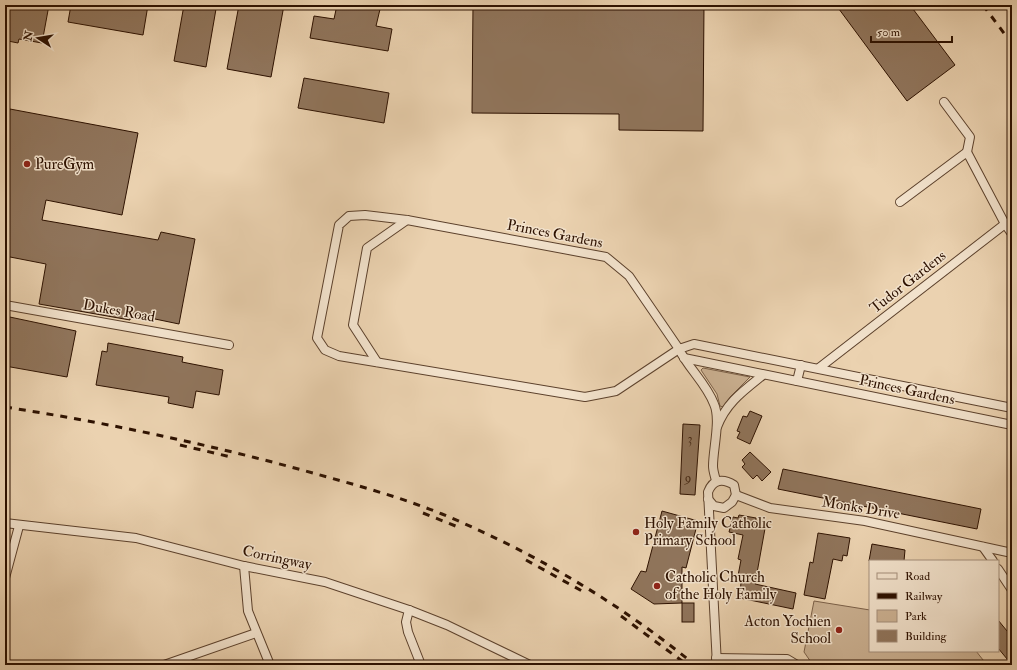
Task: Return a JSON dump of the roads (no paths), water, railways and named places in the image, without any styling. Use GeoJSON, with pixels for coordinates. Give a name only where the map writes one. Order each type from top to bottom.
{"type":"FeatureCollection","features":[{"type":"Feature","properties":{"kind":"street"},"geometry":{"type":"LineString","coordinates":[[944,102],[970,137],[967,152],[1005,224],[1012,234]]}},
{"type":"Feature","properties":{"kind":"street"},"geometry":{"type":"LineString","coordinates":[[900,202],[967,152]]}},
{"type":"Feature","properties":{"kind":"street","name":"Princes Gardens"},"geometry":{"type":"LineString","coordinates":[[716,430],[715,405],[695,372],[684,358],[680,349],[629,276],[606,257],[407,220],[365,215],[349,216],[339,225],[317,338],[325,350],[339,356],[585,397],[616,391],[680,349],[694,344],[1012,408]]}},
{"type":"Feature","properties":{"kind":"street"},"geometry":{"type":"LineString","coordinates":[[377,362],[353,325],[367,248],[407,220]]}},
{"type":"Feature","properties":{"kind":"street","name":"Tudor Gardens"},"geometry":{"type":"LineString","coordinates":[[819,368],[1005,224]]}},
{"type":"Feature","properties":{"kind":"street","name":"Dukes Road"},"geometry":{"type":"LineString","coordinates":[[5,305],[229,345]]}},
{"type":"Feature","properties":{"kind":"street","name":"Princes Gardens"},"geometry":{"type":"LineString","coordinates":[[684,358],[1012,425]]}},
{"type":"Feature","properties":{"kind":"street"},"geometry":{"type":"LineString","coordinates":[[797,381],[801,365]]}},
{"type":"Feature","properties":{"kind":"street"},"geometry":{"type":"LineString","coordinates":[[716,481],[713,466],[716,430],[722,414],[738,394],[762,375]]}},
{"type":"Feature","properties":{"kind":"street"},"geometry":{"type":"LineString","coordinates":[[710,502],[724,508],[732,502],[736,495],[736,489],[727,480],[716,481],[709,488],[716,661],[787,659],[797,665]]}},
{"type":"Feature","properties":{"kind":"street","name":"Monks Drive"},"geometry":{"type":"LineString","coordinates":[[736,495],[770,508],[865,521],[1012,553]]}},
{"type":"Feature","properties":{"kind":"street","name":"Corringway"},"geometry":{"type":"LineString","coordinates":[[5,523],[20,526],[136,538],[244,566],[325,582],[447,624],[530,665]]}},
{"type":"Feature","properties":{"kind":"street"},"geometry":{"type":"LineString","coordinates":[[5,578],[20,526]]}},
{"type":"Feature","properties":{"kind":"street"},"geometry":{"type":"LineString","coordinates":[[983,546],[992,560]]}},
{"type":"Feature","properties":{"kind":"street"},"geometry":{"type":"LineString","coordinates":[[244,566],[248,611],[270,665]]}},
{"type":"Feature","properties":{"kind":"street"},"geometry":{"type":"LineString","coordinates":[[999,570],[1012,590]]}},
{"type":"Feature","properties":{"kind":"street"},"geometry":{"type":"LineString","coordinates":[[409,610],[406,622],[408,632],[422,665]]}},
{"type":"Feature","properties":{"kind":"street"},"geometry":{"type":"LineString","coordinates":[[164,665],[256,633]]}},
{"type":"Feature","properties":{"kind":"railway"},"geometry":{"type":"LineString","coordinates":[[983,5],[1012,44]]}},
{"type":"Feature","properties":{"kind":"railway"},"geometry":{"type":"LineString","coordinates":[[5,407],[83,420],[237,453],[362,487],[426,508],[509,545],[574,580],[636,620],[695,665]]}},
{"type":"Feature","properties":{"kind":"railway"},"geometry":{"type":"LineString","coordinates":[[180,445],[231,457]]}},
{"type":"Feature","properties":{"kind":"railway"},"geometry":{"type":"LineString","coordinates":[[423,513],[458,527]]}},
{"type":"Feature","properties":{"kind":"railway"},"geometry":{"type":"LineString","coordinates":[[526,560],[582,591]]}},
{"type":"Feature","properties":{"kind":"railway"},"geometry":{"type":"LineString","coordinates":[[621,616],[682,661]]}},
{"type":"Feature","properties":{"kind":"place","name":"PureGym"},"geometry":{"type":"Point","coordinates":[27,164]}},
{"type":"Feature","properties":{"kind":"place","name":"Holy Family Catholic Primary School"},"geometry":{"type":"Point","coordinates":[636,532]}},
{"type":"Feature","properties":{"kind":"place","name":"Catholic Church of the Holy Family"},"geometry":{"type":"Point","coordinates":[657,586]}},
{"type":"Feature","properties":{"kind":"place","name":"Acton Yochien School"},"geometry":{"type":"Point","coordinates":[839,630]}}]}
